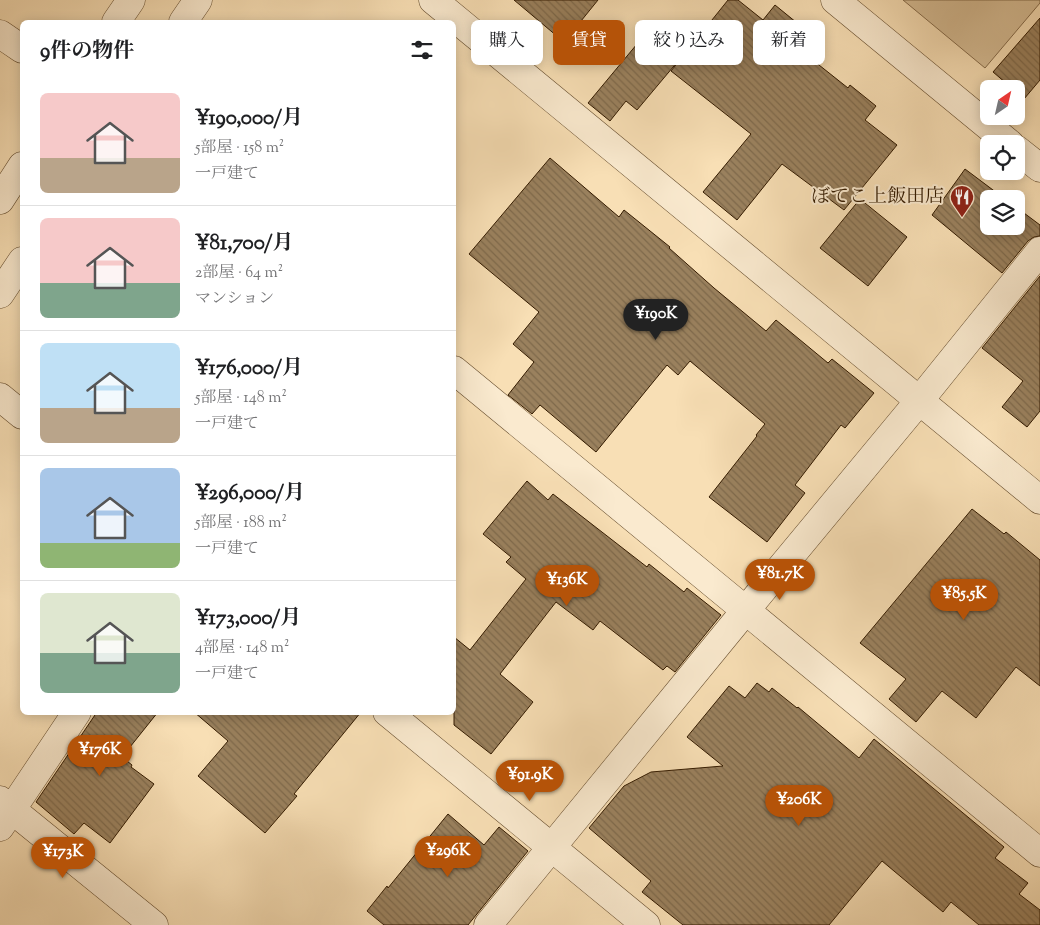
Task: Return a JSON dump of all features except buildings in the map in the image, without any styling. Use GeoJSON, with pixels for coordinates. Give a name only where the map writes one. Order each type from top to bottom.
{"type":"FeatureCollection","features":[{"type":"Feature","properties":{"kind":"street"},"geometry":{"type":"LineString","coordinates":[[117,20],[131,0]]}},
{"type":"Feature","properties":{"kind":"street"},"geometry":{"type":"LineString","coordinates":[[184,20],[198,0]]}},
{"type":"Feature","properties":{"kind":"street"},"geometry":{"type":"LineString","coordinates":[[433,0],[1040,500]]}},
{"type":"Feature","properties":{"kind":"street"},"geometry":{"type":"LineString","coordinates":[[835,0],[999,135]]}},
{"type":"Feature","properties":{"kind":"street"},"geometry":{"type":"LineString","coordinates":[[0,34],[20,48]]}},
{"type":"Feature","properties":{"kind":"street"},"geometry":{"type":"LineString","coordinates":[[1025,156],[1040,168]]}},
{"type":"Feature","properties":{"kind":"street"},"geometry":{"type":"LineString","coordinates":[[0,200],[20,169]]}},
{"type":"Feature","properties":{"kind":"street"},"geometry":{"type":"LineString","coordinates":[[488,925],[920,401],[1040,251]]}},
{"type":"Feature","properties":{"kind":"street"},"geometry":{"type":"LineString","coordinates":[[0,294],[20,264]]}},
{"type":"Feature","properties":{"kind":"street"},"geometry":{"type":"LineString","coordinates":[[456,372],[1040,853]]}},
{"type":"Feature","properties":{"kind":"street"},"geometry":{"type":"LineString","coordinates":[[0,397],[20,413]]}},
{"type":"Feature","properties":{"kind":"street"},"geometry":{"type":"LineString","coordinates":[[75,715],[4,812],[154,925]]}},
{"type":"Feature","properties":{"kind":"street"},"geometry":{"type":"LineString","coordinates":[[391,715],[646,925]]}},
{"type":"Feature","properties":{"kind":"shaded area"},"geometry":{"type":"Polygon","coordinates":[[[903,0],[1040,0],[1040,3],[985,68],[903,0]]]}},
{"type":"Feature","properties":{"kind":"place","name":"ぼてこ上飯田店"},"geometry":{"type":"Point","coordinates":[962,218]}}]}
